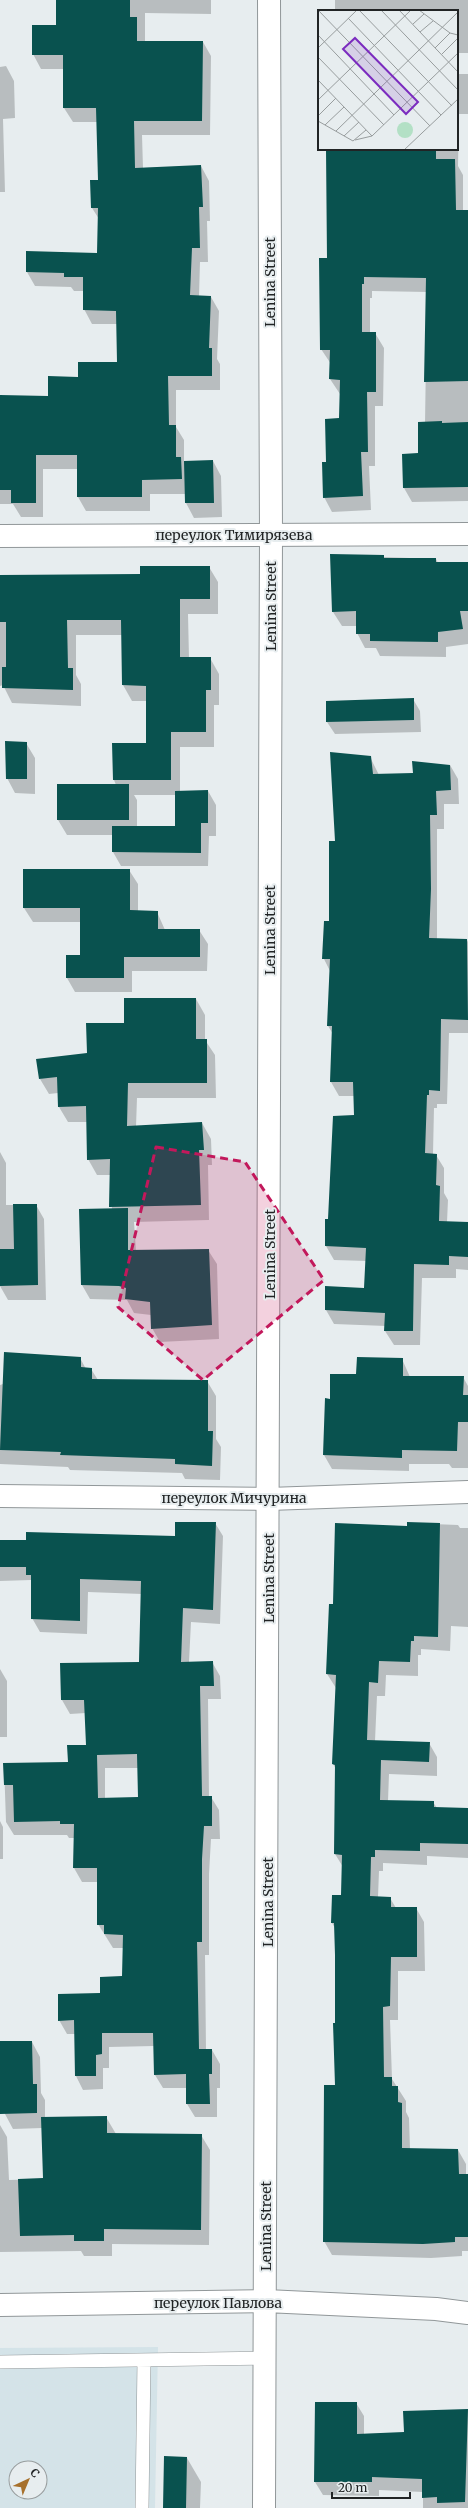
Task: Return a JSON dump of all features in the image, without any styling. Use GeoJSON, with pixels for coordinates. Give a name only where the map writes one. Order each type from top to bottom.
{"type":"FeatureCollection","features":[{"type":"Feature","properties":{"kind":"street","name":"Lenina Street"},"geometry":{"type":"LineString","coordinates":[[264,2508],[266,2358],[271,535],[269,0]]}},
{"type":"Feature","properties":{"kind":"street","name":"переулок Тимирязева"},"geometry":{"type":"LineString","coordinates":[[0,536],[468,534]]}},
{"type":"Feature","properties":{"kind":"street","name":"переулок Мичурина"},"geometry":{"type":"LineString","coordinates":[[0,1496],[269,1499],[468,1492]]}},
{"type":"Feature","properties":{"kind":"street","name":"переулок Павлова"},"geometry":{"type":"LineString","coordinates":[[0,2305],[266,2302],[436,2309],[468,2308]]}},
{"type":"Feature","properties":{"kind":"street","name":"переулок Павлова"},"geometry":{"type":"LineString","coordinates":[[436,2309],[468,2313]]}},
{"type":"Feature","properties":{"kind":"lane"},"geometry":{"type":"LineString","coordinates":[[0,2362],[266,2358]]}},
{"type":"Feature","properties":{"kind":"lane"},"geometry":{"type":"LineString","coordinates":[[142,2508],[144,2360]]}},
{"type":"Feature","properties":{"kind":"highlighted area"},"geometry":{"type":"Polygon","coordinates":[[[156,1147],[245,1162],[324,1280],[203,1380],[118,1307],[156,1147]]]}},
{"type":"Feature","properties":{"kind":"shaded area"},"geometry":{"type":"Polygon","coordinates":[[[158,2347],[155,2508],[0,2508],[0,2348],[158,2347]]]}},
{"type":"Feature","properties":{"kind":"building"},"geometry":{"type":"Polygon","coordinates":[[[56,0],[130,0],[130,17],[137,17],[137,41],[203,41],[202,121],[134,121],[135,168],[201,165],[203,207],[199,207],[200,248],[192,248],[190,295],[211,296],[209,348],[212,348],[212,376],[168,376],[169,425],[176,425],[176,457],[181,457],[182,479],[142,480],[142,497],[77,497],[77,455],[36,455],[36,503],[11,503],[11,490],[0,490],[0,395],[48,396],[48,376],[78,377],[78,362],[117,362],[116,311],[83,310],[83,277],[64,277],[64,273],[26,272],[26,251],[97,253],[98,208],[91,208],[90,180],[98,180],[96,108],[63,108],[63,55],[32,55],[32,25],[56,25],[56,0]]]}},
{"type":"Feature","properties":{"kind":"building"},"geometry":{"type":"Polygon","coordinates":[[[326,150],[436,150],[436,159],[455,159],[456,210],[468,210],[468,381],[424,382],[426,278],[364,277],[364,284],[362,284],[362,332],[376,332],[376,392],[367,392],[368,452],[361,452],[363,496],[323,498],[322,462],[326,462],[325,419],[339,418],[340,380],[329,379],[330,350],[320,350],[319,258],[327,258],[326,150]]]}},
{"type":"Feature","properties":{"kind":"building"},"geometry":{"type":"Polygon","coordinates":[[[442,421],[442,423],[468,422],[468,487],[403,488],[402,454],[418,453],[418,422],[442,421]]]}},
{"type":"Feature","properties":{"kind":"building"},"geometry":{"type":"Polygon","coordinates":[[[213,460],[214,503],[185,503],[184,461],[213,460]]]}},
{"type":"Feature","properties":{"kind":"building"},"geometry":{"type":"Polygon","coordinates":[[[330,554],[384,555],[384,558],[436,558],[436,562],[468,562],[468,611],[460,611],[463,629],[438,632],[438,642],[370,641],[370,634],[356,634],[356,611],[332,612],[330,554]]]}},
{"type":"Feature","properties":{"kind":"building"},"geometry":{"type":"Polygon","coordinates":[[[140,566],[210,566],[210,599],[180,599],[180,657],[211,657],[211,690],[206,690],[206,732],[171,732],[171,780],[113,780],[112,743],[146,743],[146,686],[122,685],[121,620],[67,620],[68,668],[73,668],[73,690],[2,688],[2,667],[6,667],[6,622],[0,622],[0,575],[140,574],[140,566]]]}},
{"type":"Feature","properties":{"kind":"building"},"geometry":{"type":"Polygon","coordinates":[[[414,698],[414,720],[326,722],[326,701],[414,698]]]}},
{"type":"Feature","properties":{"kind":"building"},"geometry":{"type":"Polygon","coordinates":[[[5,741],[27,742],[27,779],[6,779],[5,741]]]}},
{"type":"Feature","properties":{"kind":"building"},"geometry":{"type":"Polygon","coordinates":[[[330,752],[371,756],[373,774],[413,773],[412,761],[450,765],[451,790],[436,791],[437,815],[430,815],[431,889],[429,938],[467,939],[468,1020],[441,1019],[440,1091],[429,1090],[429,1095],[427,1095],[425,1153],[437,1154],[436,1185],[440,1186],[439,1221],[468,1222],[468,1257],[449,1256],[449,1265],[414,1264],[413,1331],[384,1331],[385,1313],[325,1310],[325,1286],[364,1288],[366,1248],[325,1246],[325,1219],[328,1219],[333,1116],[354,1115],[353,1082],[330,1082],[332,1026],[327,1026],[330,959],[322,959],[324,921],[329,921],[329,841],[335,841],[330,752]]]}},
{"type":"Feature","properties":{"kind":"building"},"geometry":{"type":"Polygon","coordinates":[[[57,784],[129,784],[129,820],[57,820],[57,784]]]}},
{"type":"Feature","properties":{"kind":"building"},"geometry":{"type":"Polygon","coordinates":[[[208,790],[208,823],[201,823],[201,853],[112,852],[112,826],[175,826],[175,791],[208,790]]]}},
{"type":"Feature","properties":{"kind":"building"},"geometry":{"type":"Polygon","coordinates":[[[23,869],[130,869],[130,910],[158,911],[158,929],[200,929],[200,957],[124,957],[124,978],[66,978],[66,955],[80,955],[80,908],[23,908],[23,869]]]}},
{"type":"Feature","properties":{"kind":"building"},"geometry":{"type":"Polygon","coordinates":[[[124,998],[196,998],[196,1039],[207,1039],[207,1083],[128,1083],[127,1126],[202,1122],[204,1150],[199,1150],[201,1205],[109,1207],[110,1159],[87,1160],[86,1106],[58,1107],[57,1077],[39,1079],[36,1059],[87,1053],[86,1023],[124,1023],[124,998]]]}},
{"type":"Feature","properties":{"kind":"building"},"geometry":{"type":"Polygon","coordinates":[[[13,1204],[37,1204],[38,1285],[0,1286],[0,1249],[14,1249],[13,1204]]]}},
{"type":"Feature","properties":{"kind":"building"},"geometry":{"type":"Polygon","coordinates":[[[128,1208],[128,1250],[209,1249],[212,1325],[151,1329],[150,1302],[125,1299],[126,1288],[119,1286],[81,1285],[79,1209],[128,1208]]]}},
{"type":"Feature","properties":{"kind":"building"},"geometry":{"type":"Polygon","coordinates":[[[4,1352],[81,1357],[81,1367],[92,1368],[92,1379],[208,1380],[208,1431],[213,1431],[212,1466],[175,1464],[175,1459],[60,1455],[61,1452],[0,1450],[4,1352]]]}},
{"type":"Feature","properties":{"kind":"building"},"geometry":{"type":"Polygon","coordinates":[[[357,1357],[403,1358],[403,1376],[464,1376],[463,1395],[468,1395],[468,1422],[458,1422],[457,1451],[402,1450],[402,1458],[323,1455],[325,1398],[330,1399],[330,1374],[356,1374],[357,1357]]]}},
{"type":"Feature","properties":{"kind":"building"},"geometry":{"type":"Polygon","coordinates":[[[175,1522],[216,1522],[213,1610],[183,1608],[181,1662],[213,1661],[214,1686],[200,1686],[202,1796],[212,1796],[212,1826],[204,1826],[202,1859],[202,1942],[197,1942],[199,2049],[212,2049],[212,2074],[209,2074],[210,2104],[186,2104],[186,2074],[154,2075],[153,2033],[102,2033],[102,2054],[96,2055],[96,2076],[75,2076],[74,2020],[58,2021],[58,1994],[100,1993],[100,1977],[122,1976],[123,1935],[104,1934],[104,1925],[97,1925],[97,1868],[73,1868],[74,1824],[60,1824],[60,1821],[14,1822],[13,1785],[4,1785],[3,1763],[68,1762],[67,1745],[86,1745],[84,1700],[61,1700],[60,1663],[139,1662],[141,1581],[80,1579],[80,1621],[31,1619],[31,1575],[26,1575],[26,1567],[0,1567],[0,1540],[26,1540],[26,1532],[175,1536],[175,1522]],[[137,1754],[97,1755],[98,1798],[138,1797],[137,1754]]]}},
{"type":"Feature","properties":{"kind":"building"},"geometry":{"type":"Polygon","coordinates":[[[407,1522],[440,1523],[438,1637],[414,1636],[414,1641],[411,1641],[410,1662],[379,1661],[378,1683],[369,1682],[367,1740],[430,1742],[429,1762],[381,1760],[380,1800],[434,1801],[434,1807],[468,1808],[468,1844],[420,1843],[420,1851],[375,1850],[375,1857],[371,1857],[370,1896],[391,1897],[391,1907],[417,1907],[417,1957],[391,1957],[390,2006],[383,2007],[384,2077],[392,2077],[392,2086],[398,2086],[398,2102],[402,2103],[402,2148],[458,2149],[459,2174],[468,2174],[468,2237],[455,2237],[455,2242],[423,2244],[323,2242],[324,2085],[335,2085],[333,2023],[335,2023],[335,1955],[334,1923],[331,1923],[332,1895],[341,1895],[342,1855],[334,1854],[335,1765],[332,1764],[336,1675],[326,1674],[329,1604],[333,1604],[335,1523],[407,1526],[407,1522]]]}},
{"type":"Feature","properties":{"kind":"building"},"geometry":{"type":"Polygon","coordinates":[[[0,2041],[32,2041],[33,2084],[37,2084],[37,2113],[0,2114],[0,2041]]]}},
{"type":"Feature","properties":{"kind":"building"},"geometry":{"type":"Polygon","coordinates":[[[107,2116],[107,2133],[202,2134],[201,2230],[104,2229],[104,2241],[74,2241],[74,2235],[20,2236],[18,2179],[43,2178],[41,2117],[107,2116]]]}},
{"type":"Feature","properties":{"kind":"building"},"geometry":{"type":"Polygon","coordinates":[[[315,2402],[357,2402],[357,2434],[404,2432],[403,2411],[468,2409],[465,2502],[437,2503],[437,2497],[422,2498],[422,2479],[372,2477],[372,2482],[314,2482],[315,2402]]]}},
{"type":"Feature","properties":{"kind":"building"},"geometry":{"type":"Polygon","coordinates":[[[164,2456],[187,2457],[186,2508],[163,2508],[164,2456]]]}}]}
